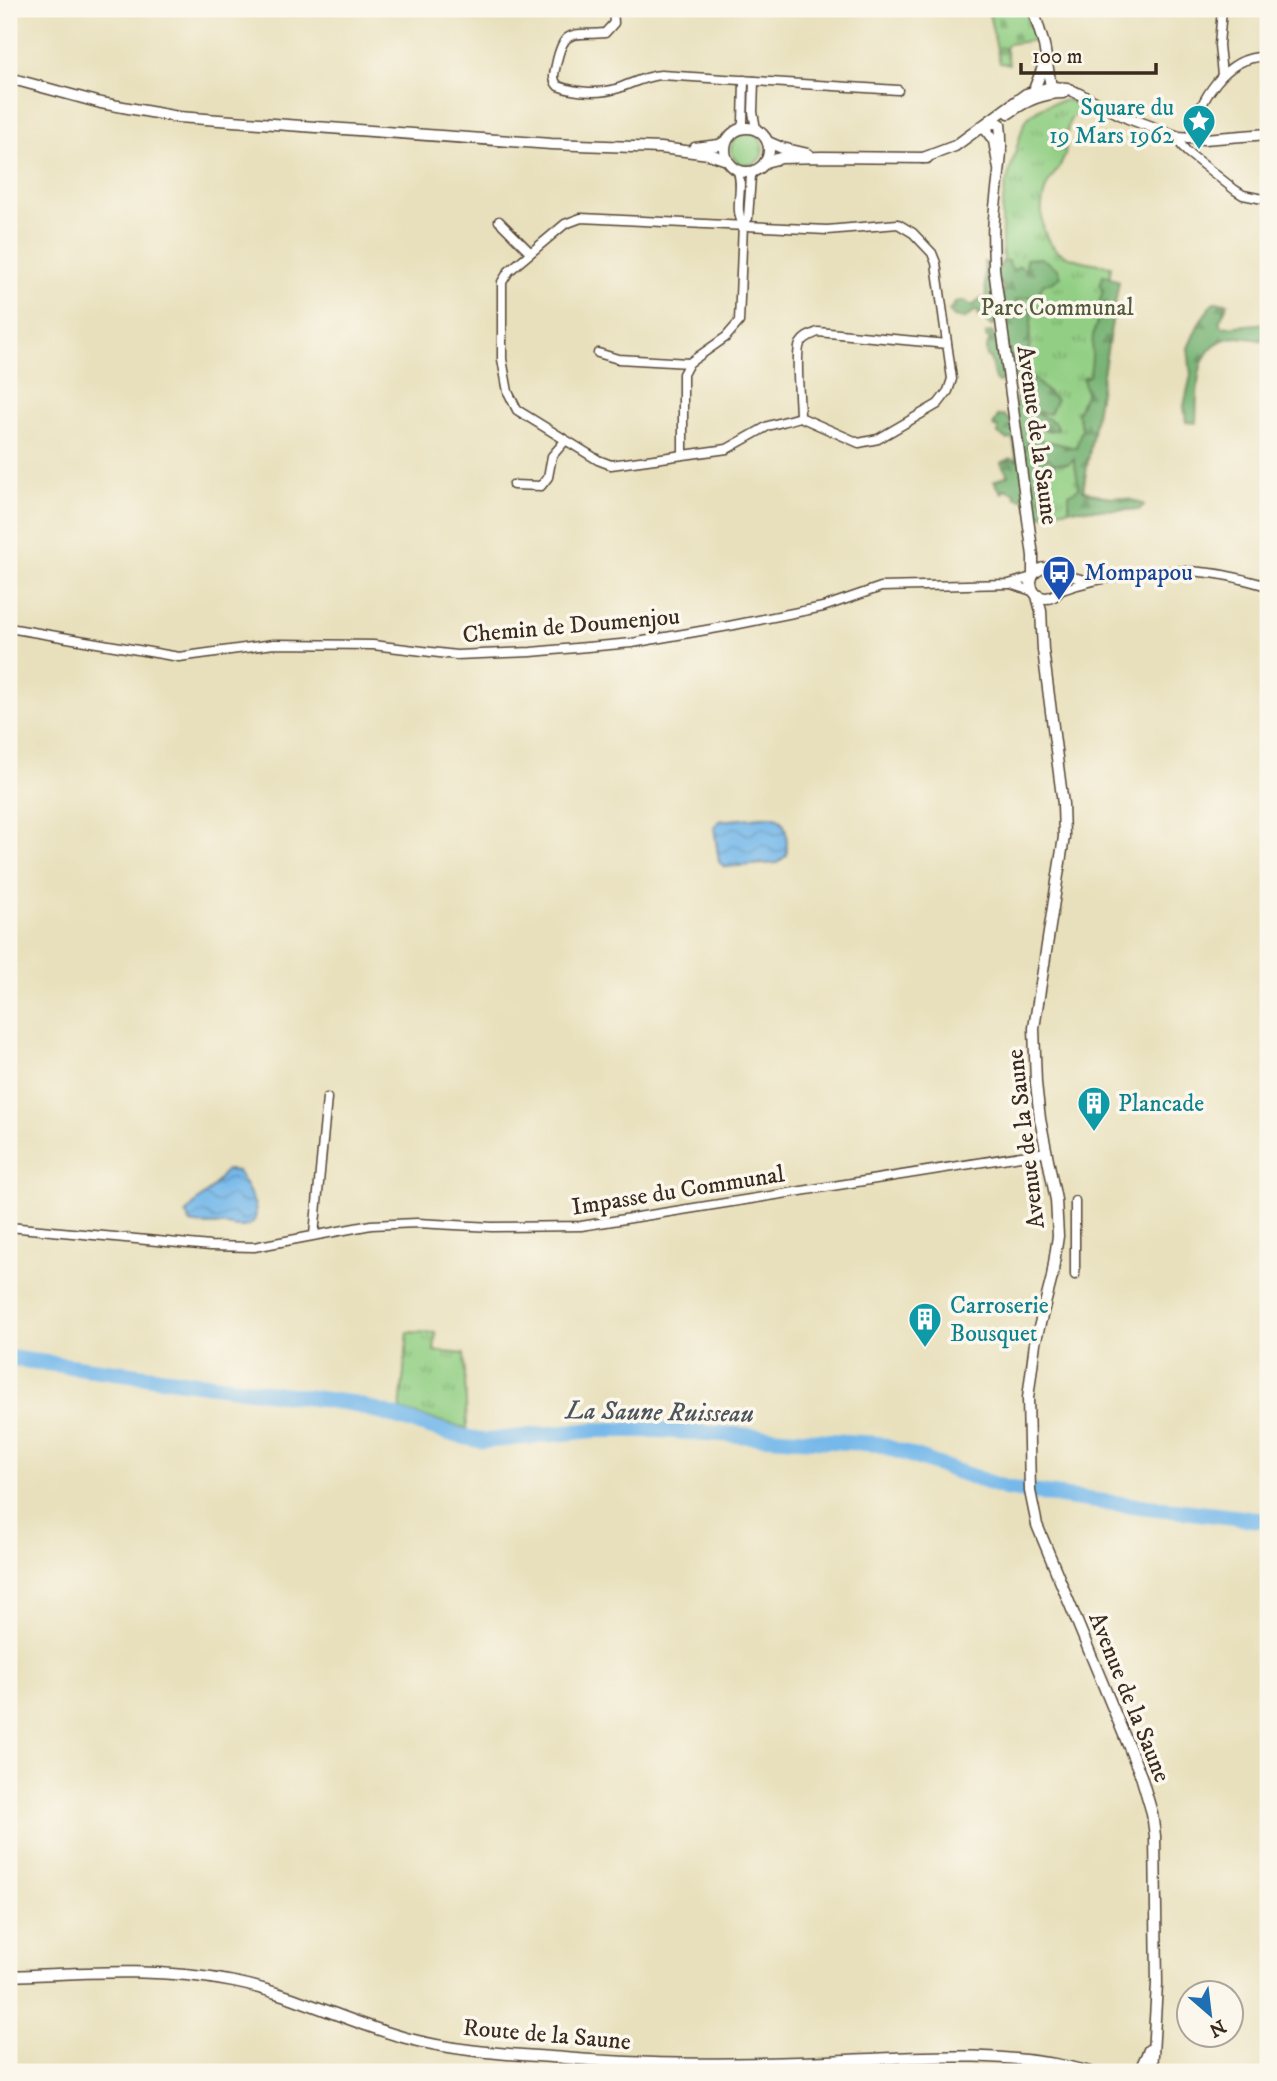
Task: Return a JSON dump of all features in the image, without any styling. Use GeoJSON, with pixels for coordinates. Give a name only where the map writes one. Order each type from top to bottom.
{"type":"FeatureCollection","features":[{"type":"Feature","properties":{"kind":"street"},"geometry":{"type":"LineString","coordinates":[[613,9],[614,23],[605,33],[575,33],[562,43],[554,76],[558,86],[573,90],[606,91],[651,75],[661,75],[898,90]]}},
{"type":"Feature","properties":{"kind":"street"},"geometry":{"type":"LineString","coordinates":[[1032,9],[1044,45],[1051,87]]}},
{"type":"Feature","properties":{"kind":"street"},"geometry":{"type":"LineString","coordinates":[[1222,9],[1219,45],[1222,75]]}},
{"type":"Feature","properties":{"kind":"street"},"geometry":{"type":"LineString","coordinates":[[1190,139],[1204,105],[1222,75],[1244,59],[1268,57]]}},
{"type":"Feature","properties":{"kind":"street"},"geometry":{"type":"LineString","coordinates":[[1039,92],[1036,80],[1045,62]]}},
{"type":"Feature","properties":{"kind":"street"},"geometry":{"type":"LineString","coordinates":[[9,78],[111,106],[178,117],[335,130],[677,150],[727,160],[741,177],[739,217],[743,224],[739,322],[726,337],[689,363],[683,374],[683,454]]}},
{"type":"Feature","properties":{"kind":"street"},"geometry":{"type":"LineString","coordinates":[[741,128],[744,80]]}},
{"type":"Feature","properties":{"kind":"street"},"geometry":{"type":"LineString","coordinates":[[754,81],[753,112],[756,129]]}},
{"type":"Feature","properties":{"kind":"street"},"geometry":{"type":"LineString","coordinates":[[743,224],[748,218],[751,176],[765,162],[781,158],[923,158],[955,146],[991,125],[1017,99],[1051,87],[1062,87],[1179,137],[1190,139],[1268,134]]}},
{"type":"Feature","properties":{"kind":"street"},"geometry":{"type":"LineString","coordinates":[[1039,92],[1077,94]]}},
{"type":"Feature","properties":{"kind":"street","name":"Avenue de la Saune"},"geometry":{"type":"LineString","coordinates":[[991,125],[999,169],[993,222],[994,269],[1033,576]]}},
{"type":"Feature","properties":{"kind":"street"},"geometry":{"type":"LineString","coordinates":[[727,160],[724,151],[726,141],[729,135],[741,128],[756,129],[765,137],[769,153],[765,162]]}},
{"type":"Feature","properties":{"kind":"street"},"geometry":{"type":"LineString","coordinates":[[1179,137],[1179,142],[1187,152],[1235,190],[1243,195],[1268,200]]}},
{"type":"Feature","properties":{"kind":"street"},"geometry":{"type":"LineString","coordinates":[[677,150],[719,145],[726,141]]}},
{"type":"Feature","properties":{"kind":"street"},"geometry":{"type":"LineString","coordinates":[[768,142],[822,157]]}},
{"type":"Feature","properties":{"kind":"street"},"geometry":{"type":"LineString","coordinates":[[737,169],[754,171]]}},
{"type":"Feature","properties":{"kind":"street"},"geometry":{"type":"LineString","coordinates":[[581,218],[827,230],[898,224],[913,233],[932,253],[936,263],[953,379],[938,404],[878,439],[859,443],[800,417],[768,426],[727,449],[611,465],[565,441],[517,410],[508,392],[502,359],[502,282],[509,271],[530,253],[565,224],[581,218]]}},
{"type":"Feature","properties":{"kind":"street"},"geometry":{"type":"LineString","coordinates":[[499,221],[530,253]]}},
{"type":"Feature","properties":{"kind":"street"},"geometry":{"type":"LineString","coordinates":[[800,417],[797,356],[806,337],[818,332],[947,344]]}},
{"type":"Feature","properties":{"kind":"street"},"geometry":{"type":"LineString","coordinates":[[598,353],[618,359],[689,363]]}},
{"type":"Feature","properties":{"kind":"street"},"geometry":{"type":"LineString","coordinates":[[513,485],[541,486],[548,477],[552,456],[565,441]]}},
{"type":"Feature","properties":{"kind":"street","name":"Avenue de la Saune"},"geometry":{"type":"LineString","coordinates":[[1030,540],[1053,571]]}},
{"type":"Feature","properties":{"kind":"street"},"geometry":{"type":"LineString","coordinates":[[1009,584],[1033,576],[1043,568],[1091,580]]}},
{"type":"Feature","properties":{"kind":"street"},"geometry":{"type":"LineString","coordinates":[[1053,571],[1061,582],[1056,594]]}},
{"type":"Feature","properties":{"kind":"street"},"geometry":{"type":"LineString","coordinates":[[1009,584],[1042,598],[1091,580],[1199,571],[1268,586]]}},
{"type":"Feature","properties":{"kind":"street"},"geometry":{"type":"LineString","coordinates":[[1033,576],[1035,593]]}},
{"type":"Feature","properties":{"kind":"street","name":"Chemin de Doumenjou"},"geometry":{"type":"LineString","coordinates":[[9,628],[179,657],[274,644],[373,645],[456,655],[531,652],[632,643],[717,629],[823,607],[881,587],[1009,584]]}},
{"type":"Feature","properties":{"kind":"street","name":"Avenue de la Saune"},"geometry":{"type":"LineString","coordinates":[[1035,593],[1042,627],[1063,804],[1063,826],[1057,890],[1034,1028],[1036,1083],[1056,1200],[1058,1236],[1052,1277],[1032,1360],[1028,1398],[1032,1506],[1037,1525],[1141,1776],[1154,1823],[1157,1984],[1152,2072]]}},
{"type":"Feature","properties":{"kind":"street","name":"Avenue de la Saune"},"geometry":{"type":"LineString","coordinates":[[1042,627],[1047,607],[1056,594]]}},
{"type":"Feature","properties":{"kind":"street"},"geometry":{"type":"LineString","coordinates":[[314,1235],[327,1098]]}},
{"type":"Feature","properties":{"kind":"street","name":"Impasse du Communal"},"geometry":{"type":"LineString","coordinates":[[9,1227],[210,1246],[274,1245],[347,1228],[416,1223],[506,1227],[581,1226],[1046,1152]]}},
{"type":"Feature","properties":{"kind":"street"},"geometry":{"type":"LineString","coordinates":[[1075,1201],[1075,1275]]}},
{"type":"Feature","properties":{"kind":"street"},"geometry":{"type":"LineString","coordinates":[[1058,1236],[1076,1236]]}},
{"type":"Feature","properties":{"kind":"street","name":"Route de la Saune"},"geometry":{"type":"LineString","coordinates":[[9,1976],[156,1972],[209,1978],[282,1993],[406,2038],[453,2048],[510,2054],[679,2065],[972,2057],[1027,2060],[1090,2072]]}},
{"type":"Feature","properties":{"kind":"street","name":"Avenue de la Saune"},"geometry":{"type":"LineString","coordinates":[[1139,2072],[1152,2043]]}},
{"type":"Feature","properties":{"kind":"street"},"geometry":{"type":"LineString","coordinates":[[9,2071],[17,2072]]}},
{"type":"Feature","properties":{"kind":"green space"},"geometry":{"type":"Polygon","coordinates":[[[988,9],[1025,9],[1037,40],[1008,44],[1005,48],[1009,64],[1000,63],[988,9]]]}},
{"type":"Feature","properties":{"kind":"green space","name":"Parc Communal"},"geometry":{"type":"Polygon","coordinates":[[[1067,100],[1091,110],[1080,112],[1069,122],[1063,160],[1043,197],[1043,226],[1046,237],[1060,252],[1079,260],[1111,266],[1076,506],[1032,515],[1002,249],[1002,210],[1005,187],[1024,123],[1043,107],[1067,100]]]}},
{"type":"Feature","properties":{"kind":"green space"},"geometry":{"type":"Polygon","coordinates":[[[747,133],[758,138],[763,149],[758,160],[747,165],[736,160],[731,149],[736,138],[747,133]]]}},
{"type":"Feature","properties":{"kind":"green space"},"geometry":{"type":"Polygon","coordinates":[[[1041,258],[1058,269],[1061,276],[1052,283],[1044,283],[1038,295],[1016,300],[1017,303],[1026,303],[1032,311],[1029,350],[1022,357],[1026,372],[1056,400],[1050,414],[1038,414],[1054,422],[1058,429],[1049,431],[1035,427],[1031,431],[1034,438],[1076,448],[1082,428],[1077,413],[1086,393],[1083,378],[1089,376],[1091,369],[1093,335],[1097,323],[1095,318],[1103,290],[1100,286],[1103,275],[1119,281],[1083,490],[1129,499],[1144,505],[1139,510],[1069,509],[1069,494],[1079,488],[1074,459],[1068,464],[1051,463],[1048,458],[1041,465],[1051,482],[1049,492],[1040,498],[1043,503],[1049,504],[1053,511],[1042,516],[1027,508],[1028,500],[1016,498],[1015,493],[1005,489],[1002,493],[994,481],[1008,475],[1001,463],[1011,458],[1017,461],[1013,438],[1008,440],[998,434],[998,428],[993,426],[998,416],[1004,415],[1013,424],[1017,391],[1021,389],[1021,385],[1010,380],[1013,359],[1003,362],[1001,371],[1005,378],[999,382],[995,380],[990,358],[987,357],[986,348],[990,340],[986,333],[992,332],[1003,350],[1003,286],[997,281],[994,289],[994,308],[999,314],[992,326],[978,315],[979,311],[964,319],[954,317],[949,311],[955,303],[965,301],[972,306],[986,298],[984,262],[999,268],[1003,261],[1008,261],[1013,271],[1019,266],[1026,270],[1026,259],[1041,258]]]}},
{"type":"Feature","properties":{"kind":"green space"},"geometry":{"type":"Polygon","coordinates":[[[1214,302],[1228,303],[1219,322],[1223,327],[1268,323],[1268,342],[1235,337],[1218,343],[1209,351],[1200,373],[1196,423],[1186,422],[1184,406],[1191,375],[1188,348],[1200,321],[1214,302]]]}},
{"type":"Feature","properties":{"kind":"green space"},"geometry":{"type":"Polygon","coordinates":[[[408,1332],[436,1333],[434,1351],[464,1354],[467,1429],[400,1410],[408,1332]]]}},
{"type":"Feature","properties":{"kind":"water"},"geometry":{"type":"Polygon","coordinates":[[[774,816],[785,827],[787,855],[777,863],[725,867],[719,862],[714,827],[719,821],[774,816]]]}},
{"type":"Feature","properties":{"kind":"water"},"geometry":{"type":"Polygon","coordinates":[[[227,1170],[237,1171],[254,1202],[256,1211],[251,1224],[240,1227],[190,1223],[186,1213],[210,1191],[227,1170]]]}},
{"type":"Feature","properties":{"kind":"waterway","name":"La Saune Ruisseau"},"geometry":{"type":"LineString","coordinates":[[9,1358],[350,1403],[483,1441],[594,1430],[658,1430],[878,1444],[1005,1488],[1268,1521]]}},
{"type":"Feature","properties":{"kind":"place","name":"Square du 19 Mars 1962"},"geometry":{"type":"Point","coordinates":[1199,151]}},
{"type":"Feature","properties":{"kind":"place","name":"Mompapou"},"geometry":{"type":"Point","coordinates":[1059,602]}},
{"type":"Feature","properties":{"kind":"place","name":"Plancade"},"geometry":{"type":"Point","coordinates":[1094,1133]}},
{"type":"Feature","properties":{"kind":"place","name":"Carroserie Bousquet"},"geometry":{"type":"Point","coordinates":[925,1349]}}]}
